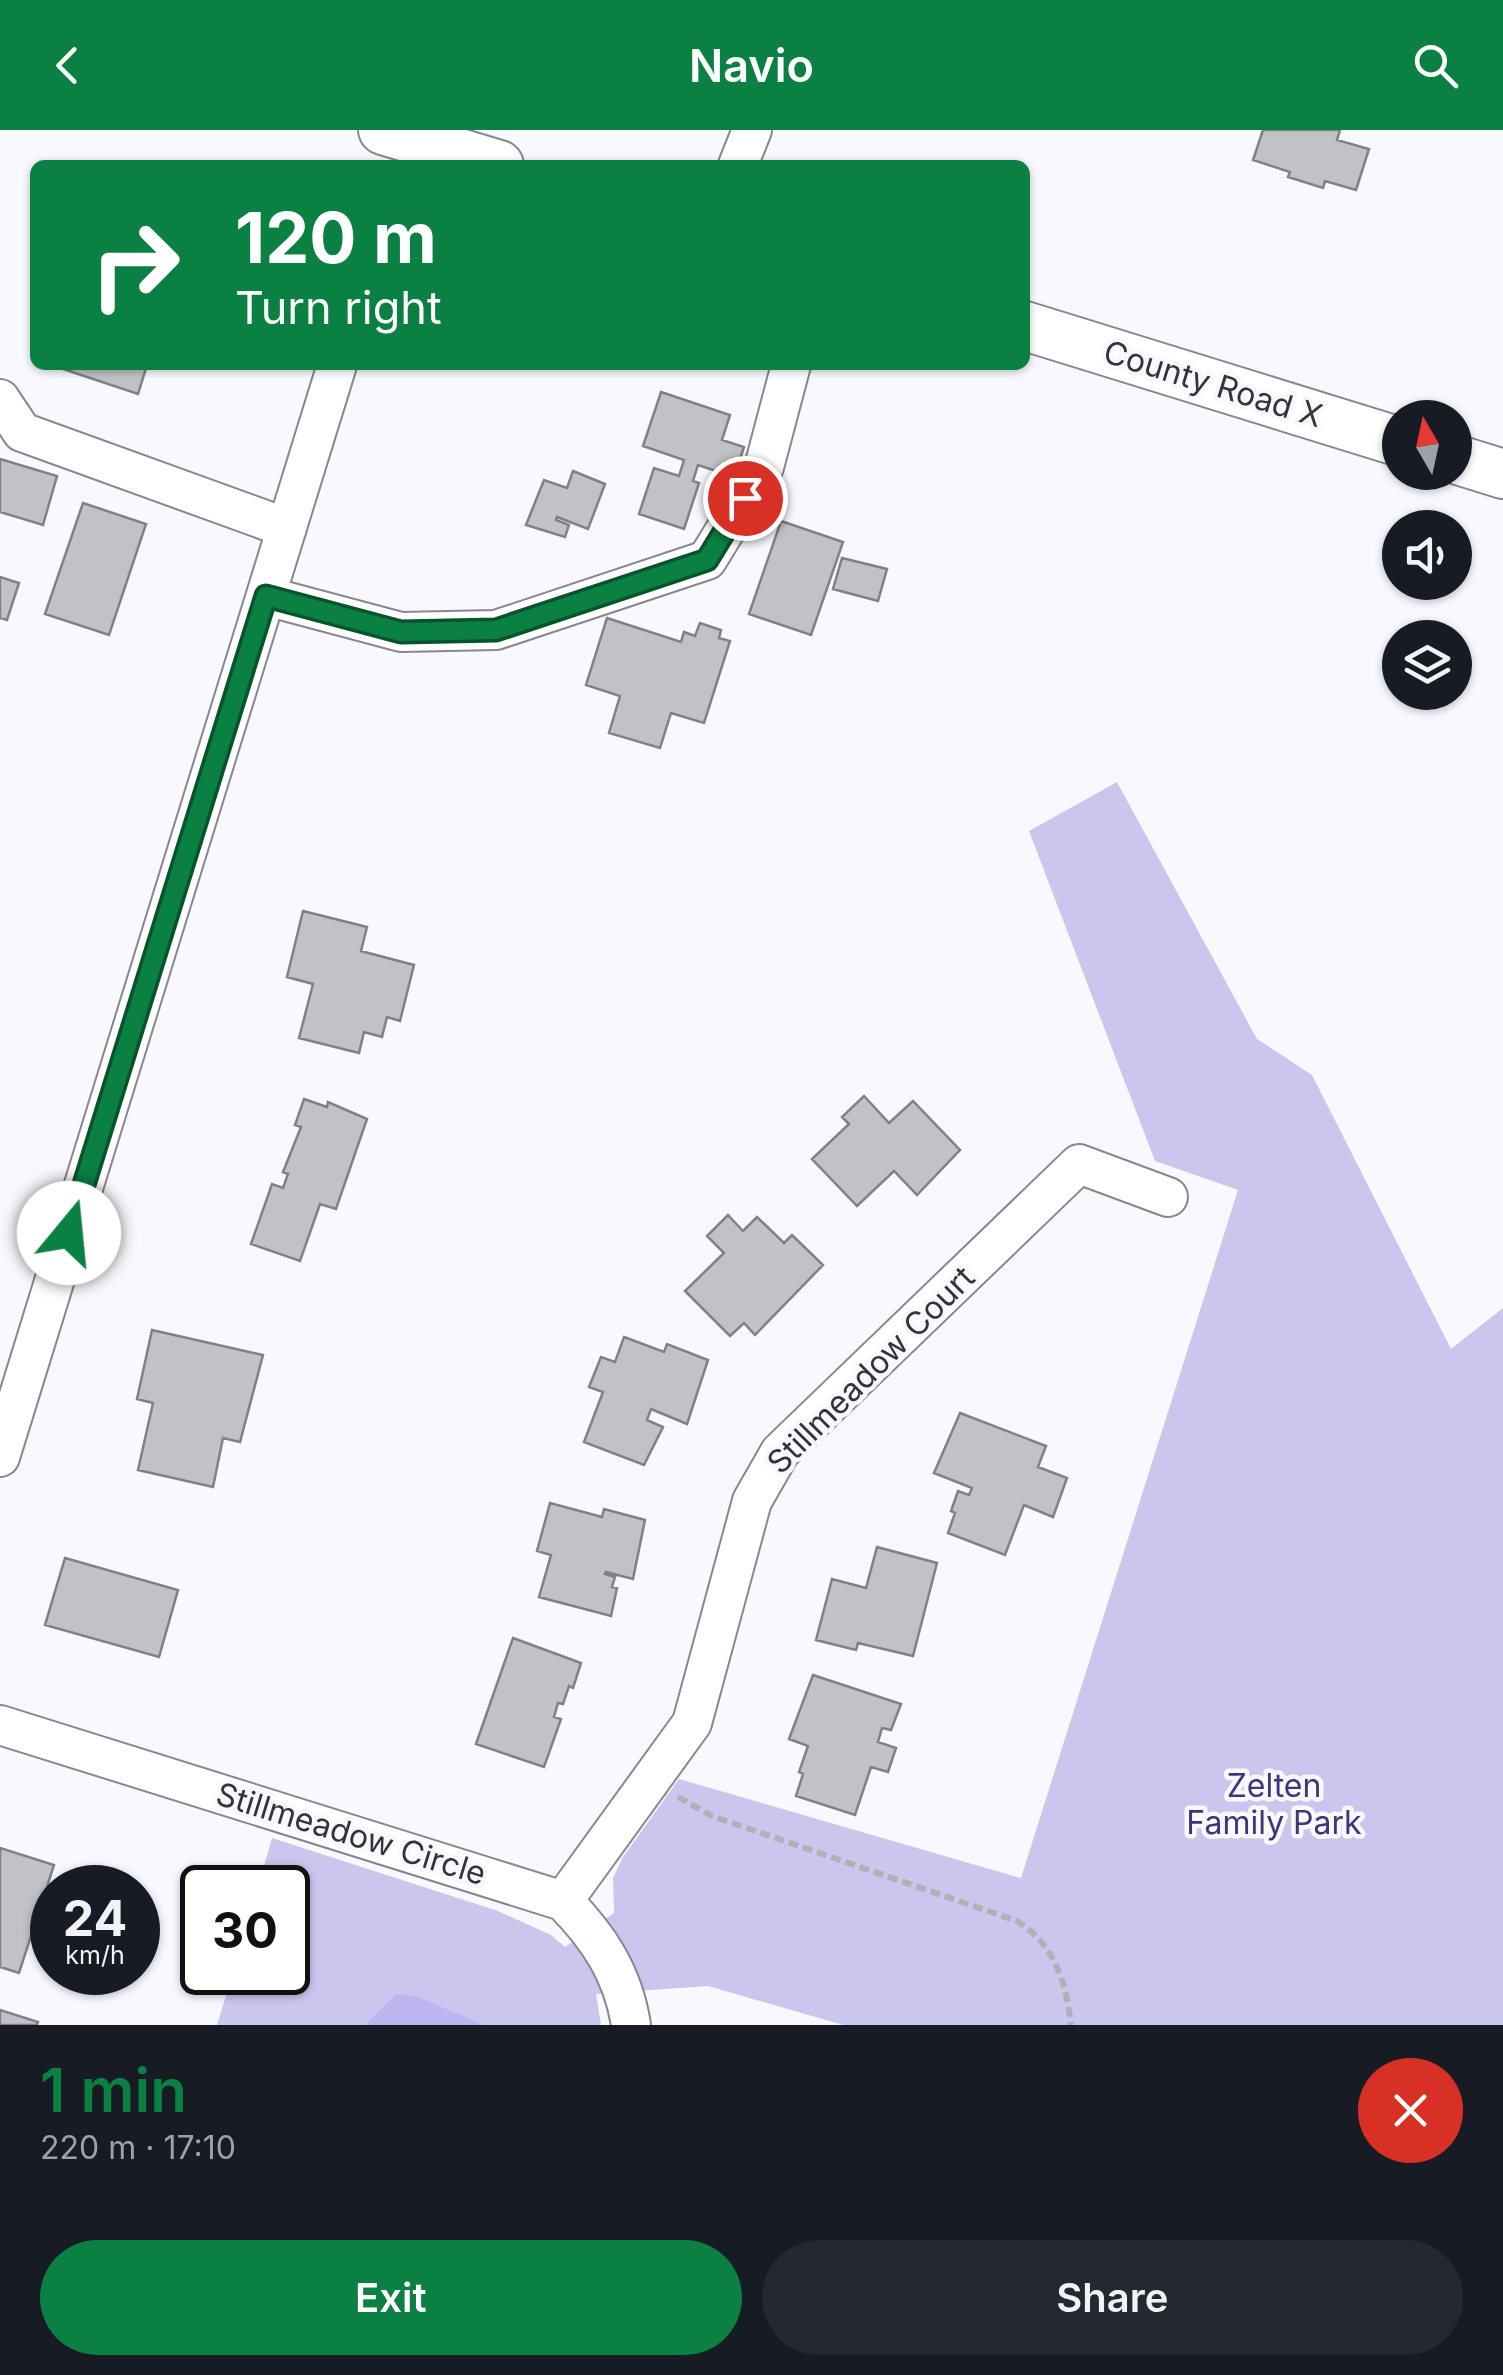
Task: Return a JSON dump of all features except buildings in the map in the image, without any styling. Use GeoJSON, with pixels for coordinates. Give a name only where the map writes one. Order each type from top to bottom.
{"type":"FeatureCollection","features":[{"type":"Feature","properties":{"kind":"main road"},"geometry":{"type":"LineString","coordinates":[[396,144],[474,160]]}},
{"type":"Feature","properties":{"kind":"main road","name":"County Road X"},"geometry":{"type":"LineString","coordinates":[[1030,328],[1382,436]]}},
{"type":"Feature","properties":{"kind":"main road"},"geometry":{"type":"LineString","coordinates":[[1472,464],[1503,474]]}},
{"type":"Feature","properties":{"kind":"street"},"geometry":{"type":"LineString","coordinates":[[740,160],[752,130]]}},
{"type":"Feature","properties":{"kind":"street"},"geometry":{"type":"LineString","coordinates":[[0,1457],[335,370]]}},
{"type":"Feature","properties":{"kind":"street"},"geometry":{"type":"LineString","coordinates":[[266,596],[401,632],[496,630],[707,560],[764,467],[790,370]]}},
{"type":"Feature","properties":{"kind":"street"},"geometry":{"type":"LineString","coordinates":[[0,399],[22,432],[287,528]]}},
{"type":"Feature","properties":{"kind":"street","name":"Stillmeadow Court"},"geometry":{"type":"LineString","coordinates":[[563,1901],[692,1723],[752,1501],[780,1452],[1079,1164],[1168,1197]]}},
{"type":"Feature","properties":{"kind":"street","name":"Stillmeadow Circle"},"geometry":{"type":"LineString","coordinates":[[0,1724],[563,1901]]}},
{"type":"Feature","properties":{"kind":"street"},"geometry":{"type":"LineString","coordinates":[[563,1901],[588,1927],[614,1965],[627,1998],[631,2025]]}},
{"type":"Feature","properties":{"kind":"path"},"geometry":{"type":"LineString","coordinates":[[652,1780],[712,1816],[1017,1922],[1033,1932],[1057,1964],[1071,2025]]}},
{"type":"Feature","properties":{"kind":"green space","name":"Zelten Family Park"},"geometry":{"type":"Polygon","coordinates":[[[1117,782],[1257,1039],[1312,1075],[1451,1349],[1503,1308],[1503,2025],[843,2025],[708,1986],[596,1994],[601,2025],[217,2025],[226,1995],[310,1995],[310,1865],[264,1865],[272,1838],[498,1911],[551,1935],[565,1947],[614,1913],[613,1878],[623,1857],[679,1779],[1021,1878],[1238,1190],[1155,1161],[1029,831],[1117,782]]]}},
{"type":"Feature","properties":{"kind":"shaded area"},"geometry":{"type":"Polygon","coordinates":[[[396,1994],[416,1996],[484,2025],[365,2025],[396,1994]]]}},
{"type":"Feature","properties":{"kind":"route"},"geometry":{"type":"LineString","coordinates":[[69,1233],[266,596],[401,632],[496,630],[707,560],[745,498]]}}]}
